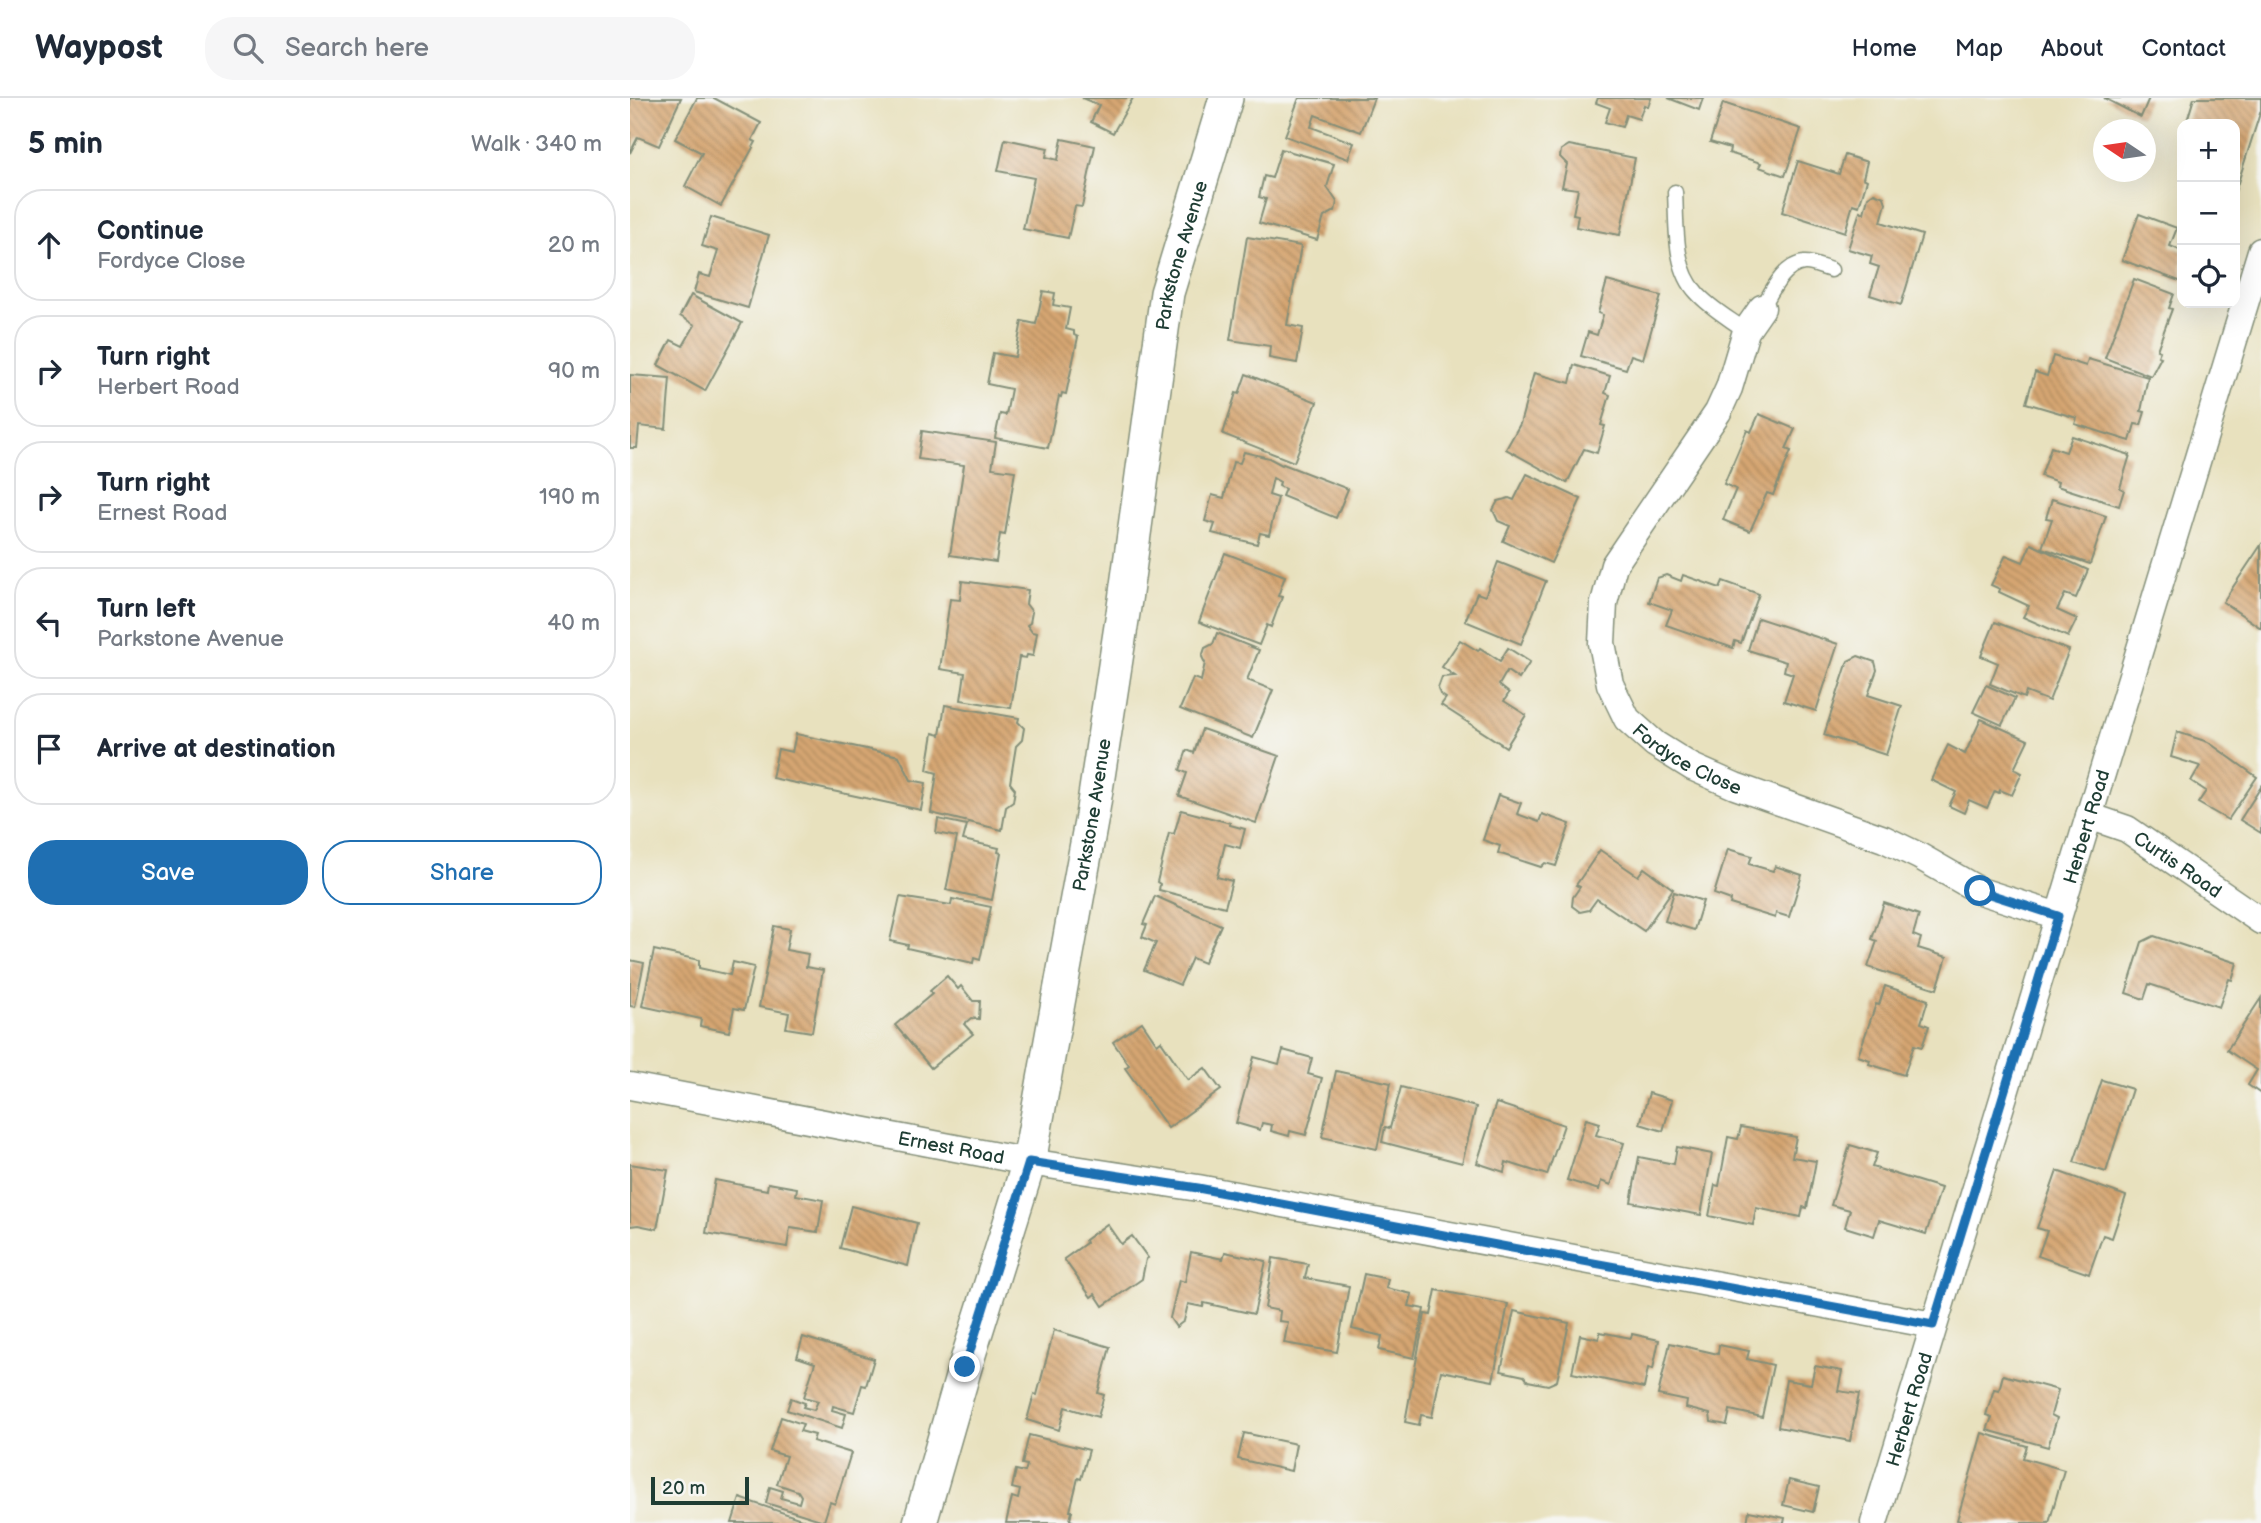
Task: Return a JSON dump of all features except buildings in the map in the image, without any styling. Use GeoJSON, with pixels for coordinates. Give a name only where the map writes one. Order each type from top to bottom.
{"type":"FeatureCollection","features":[{"type":"Feature","properties":{"kind":"street","name":"Parkstone Avenue"},"geometry":{"type":"LineString","coordinates":[[920,1523],[1029,1162],[1092,816],[1167,293],[1226,98]]}},
{"type":"Feature","properties":{"kind":"street","name":"Herbert Road"},"geometry":{"type":"LineString","coordinates":[[1874,1523],[2261,251]]}},
{"type":"Feature","properties":{"kind":"street","name":"Fordyce Close"},"geometry":{"type":"LineString","coordinates":[[1762,308],[1746,331],[1718,412],[1614,565],[1604,603],[1602,643],[1611,684],[1627,719],[1655,744],[1692,767],[1735,786],[1884,839],[1980,891],[2058,916]]}},
{"type":"Feature","properties":{"kind":"street","name":"Curtis Road"},"geometry":{"type":"LineString","coordinates":[[2089,816],[2127,829],[2261,922]]}},
{"type":"Feature","properties":{"kind":"street","name":"Ernest Road"},"geometry":{"type":"LineString","coordinates":[[630,1086],[1029,1162],[1198,1188],[1933,1325]]}},
{"type":"Feature","properties":{"kind":"lane"},"geometry":{"type":"LineString","coordinates":[[1675,192],[1680,257],[1687,280],[1698,294],[1746,331]]}},
{"type":"Feature","properties":{"kind":"lane"},"geometry":{"type":"LineString","coordinates":[[1762,308],[1788,270],[1804,263],[1831,270]]}},
{"type":"Feature","properties":{"kind":"route"},"geometry":{"type":"LineString","coordinates":[[965,1367],[1029,1162],[1198,1188],[1933,1325],[2058,916],[1980,891]]}}]}
